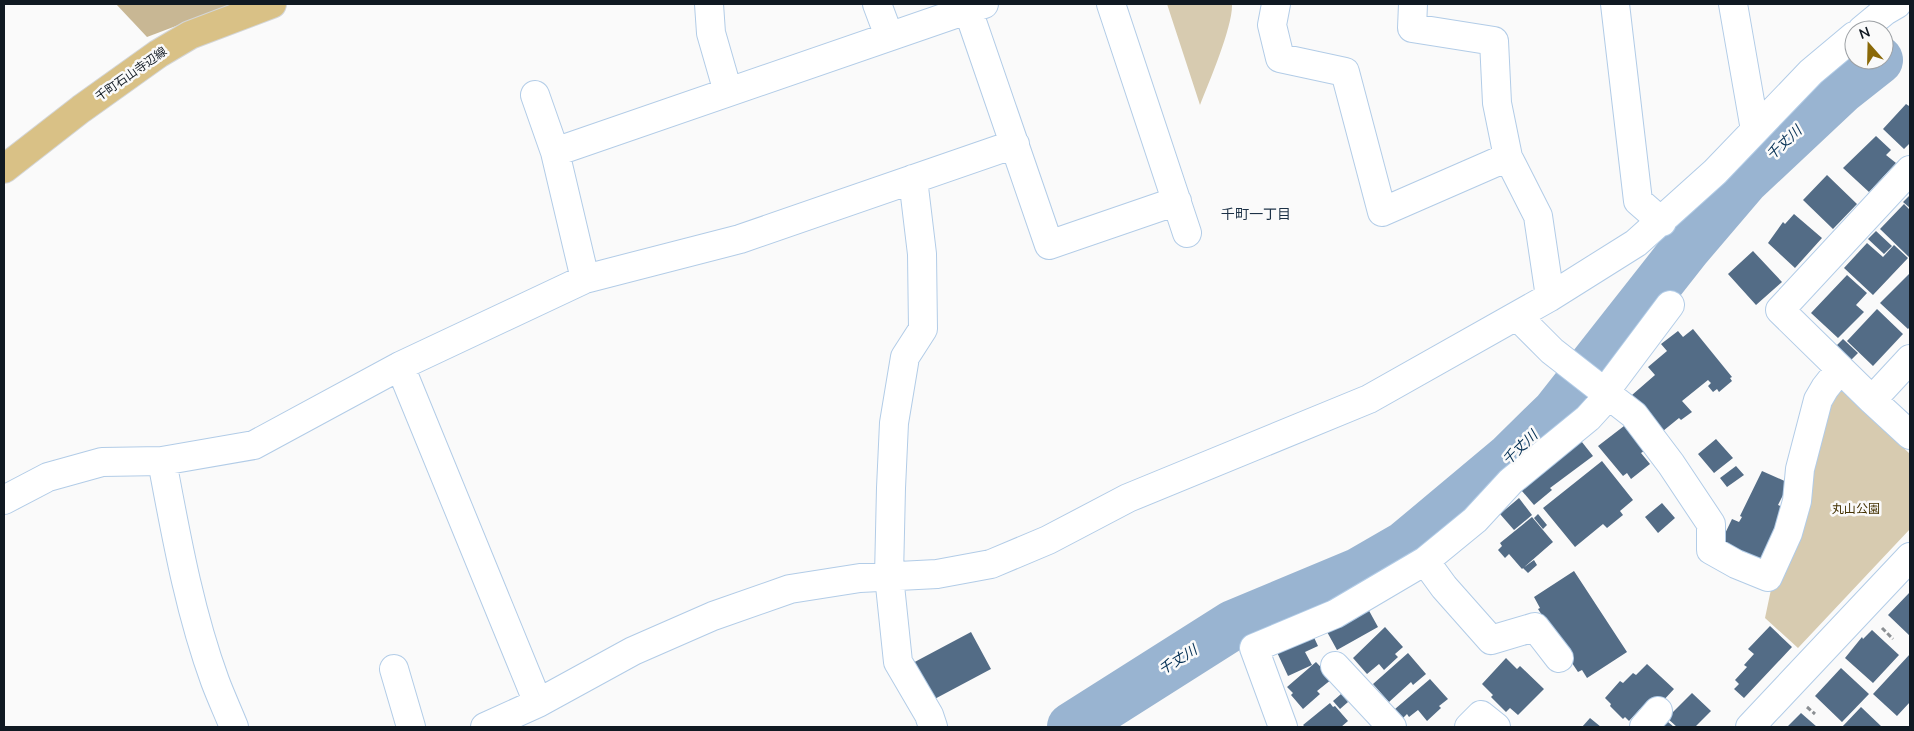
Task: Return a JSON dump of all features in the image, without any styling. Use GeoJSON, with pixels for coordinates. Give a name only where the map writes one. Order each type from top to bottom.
{"type":"FeatureCollection","features":[{"type":"Feature","properties":{"kind":"main road","name":"千町石山寺辺線"},"geometry":{"type":"LineString","coordinates":[[4,169],[81,109],[158,54],[190,35],[272,4]]}},
{"type":"Feature","properties":{"kind":"street"},"geometry":{"type":"LineString","coordinates":[[710,4],[710,33],[728,92]]}},
{"type":"Feature","properties":{"kind":"street"},"geometry":{"type":"LineString","coordinates":[[877,4],[889,36]]}},
{"type":"Feature","properties":{"kind":"street"},"geometry":{"type":"LineString","coordinates":[[1111,4],[1187,233]]}},
{"type":"Feature","properties":{"kind":"street"},"geometry":{"type":"LineString","coordinates":[[1276,4],[1272,25],[1280,58],[1345,72],[1382,212],[1508,157]]}},
{"type":"Feature","properties":{"kind":"street"},"geometry":{"type":"LineString","coordinates":[[1413,4],[1412,28],[1494,41],[1497,103],[1508,157],[1538,216],[1550,297]]}},
{"type":"Feature","properties":{"kind":"street"},"geometry":{"type":"LineString","coordinates":[[1616,4],[1638,201],[1662,222]]}},
{"type":"Feature","properties":{"kind":"street"},"geometry":{"type":"LineString","coordinates":[[1733,4],[1755,130]]}},
{"type":"Feature","properties":{"kind":"street"},"geometry":{"type":"LineString","coordinates":[[1874,20],[1897,4]]}},
{"type":"Feature","properties":{"kind":"street"},"geometry":{"type":"LineString","coordinates":[[555,152],[973,5],[1015,144],[1049,245],[1176,201]]}},
{"type":"Feature","properties":{"kind":"street"},"geometry":{"type":"LineString","coordinates":[[485,727],[538,703],[633,652],[713,616],[790,589],[860,578],[937,574],[991,564],[1048,540],[1128,498],[1369,399],[1550,297],[1636,243],[1662,222],[1714,172],[1811,72],[1844,44]]}},
{"type":"Feature","properties":{"kind":"street"},"geometry":{"type":"LineString","coordinates":[[535,95],[555,152],[585,279]]}},
{"type":"Feature","properties":{"kind":"street"},"geometry":{"type":"LineString","coordinates":[[4,500],[48,477],[102,462],[162,461],[254,445],[400,366],[585,279],[740,239],[1015,144]]}},
{"type":"Feature","properties":{"kind":"street"},"geometry":{"type":"LineString","coordinates":[[1910,170],[1780,310],[1910,436]]}},
{"type":"Feature","properties":{"kind":"street"},"geometry":{"type":"LineString","coordinates":[[913,179],[922,254],[922,329],[905,357],[894,423],[890,488],[889,576],[898,662],[929,715],[933,727]]}},
{"type":"Feature","properties":{"kind":"street"},"geometry":{"type":"LineString","coordinates":[[1282,727],[1254,648],[1335,614],[1425,561],[1475,520],[1511,481],[1588,418],[1606,394],[1610,385],[1670,306]]}},
{"type":"Feature","properties":{"kind":"street"},"geometry":{"type":"LineString","coordinates":[[1517,316],[1552,351],[1634,416],[1676,472],[1711,524],[1711,550],[1736,564],[1768,577],[1788,533],[1797,502],[1800,469],[1818,400],[1840,370]]}},
{"type":"Feature","properties":{"kind":"street"},"geometry":{"type":"LineString","coordinates":[[1872,400],[1910,359]]}},
{"type":"Feature","properties":{"kind":"street"},"geometry":{"type":"LineString","coordinates":[[400,366],[538,703]]}},
{"type":"Feature","properties":{"kind":"street"},"geometry":{"type":"LineString","coordinates":[[162,461],[178,547],[194,611],[215,680],[234,727]]}},
{"type":"Feature","properties":{"kind":"street"},"geometry":{"type":"LineString","coordinates":[[1750,727],[1910,557]]}},
{"type":"Feature","properties":{"kind":"street"},"geometry":{"type":"LineString","coordinates":[[1425,561],[1491,640],[1535,627],[1560,658]]}},
{"type":"Feature","properties":{"kind":"street"},"geometry":{"type":"LineString","coordinates":[[1334,666],[1392,727]]}},
{"type":"Feature","properties":{"kind":"street"},"geometry":{"type":"LineString","coordinates":[[394,669],[411,727]]}},
{"type":"Feature","properties":{"kind":"street"},"geometry":{"type":"LineString","coordinates":[[1469,727],[1481,714],[1496,727]]}},
{"type":"Feature","properties":{"kind":"green space"},"geometry":{"type":"Polygon","coordinates":[[[1167,4],[1232,4],[1225,40],[1200,105],[1167,4]]]}},
{"type":"Feature","properties":{"kind":"green space","name":"丸山公園"},"geometry":{"type":"Polygon","coordinates":[[[1834,381],[1910,454],[1910,529],[1798,648],[1765,618],[1773,580],[1834,381]]]}},
{"type":"Feature","properties":{"kind":"shaded area"},"geometry":{"type":"Polygon","coordinates":[[[116,4],[234,4],[147,37],[116,4]]]}},
{"type":"Feature","properties":{"kind":"building"},"geometry":{"type":"Polygon","coordinates":[[[1906,104],[1909,106],[1910,104],[1910,143],[1904,149],[1883,129],[1906,104]]]}},
{"type":"Feature","properties":{"kind":"building"},"geometry":{"type":"Polygon","coordinates":[[[1876,136],[1891,150],[1886,155],[1896,163],[1869,192],[1843,168],[1876,136]]]}},
{"type":"Feature","properties":{"kind":"building"},"geometry":{"type":"Polygon","coordinates":[[[1827,175],[1857,204],[1833,229],[1803,200],[1827,175]]]}},
{"type":"Feature","properties":{"kind":"building"},"geometry":{"type":"Polygon","coordinates":[[[1910,195],[1910,208],[1903,202],[1910,195]]]}},
{"type":"Feature","properties":{"kind":"building"},"geometry":{"type":"Polygon","coordinates":[[[1904,204],[1910,210],[1910,258],[1880,229],[1904,204]]]}},
{"type":"Feature","properties":{"kind":"building"},"geometry":{"type":"Polygon","coordinates":[[[1794,214],[1822,238],[1795,268],[1768,243],[1783,222],[1785,224],[1794,214]]]}},
{"type":"Feature","properties":{"kind":"building"},"geometry":{"type":"Polygon","coordinates":[[[1876,231],[1892,246],[1884,254],[1868,239],[1876,231]]]}},
{"type":"Feature","properties":{"kind":"building"},"geometry":{"type":"Polygon","coordinates":[[[1867,243],[1883,257],[1894,245],[1908,258],[1873,295],[1844,268],[1867,243]]]}},
{"type":"Feature","properties":{"kind":"building"},"geometry":{"type":"Polygon","coordinates":[[[1753,251],[1782,282],[1756,305],[1728,274],[1753,251]]]}},
{"type":"Feature","properties":{"kind":"building"},"geometry":{"type":"Polygon","coordinates":[[[1910,273],[1910,327],[1908,329],[1880,303],[1910,273]]]}},
{"type":"Feature","properties":{"kind":"building"},"geometry":{"type":"Polygon","coordinates":[[[1847,275],[1867,293],[1856,305],[1864,312],[1838,338],[1811,313],[1847,275]]]}},
{"type":"Feature","properties":{"kind":"building"},"geometry":{"type":"Polygon","coordinates":[[[1877,309],[1903,334],[1873,366],[1847,341],[1877,309]]]}},
{"type":"Feature","properties":{"kind":"building"},"geometry":{"type":"Polygon","coordinates":[[[1693,329],[1732,377],[1730,378],[1732,381],[1719,392],[1717,389],[1713,392],[1708,386],[1711,383],[1708,380],[1682,401],[1692,412],[1681,420],[1679,418],[1663,431],[1632,395],[1655,375],[1648,367],[1667,351],[1661,344],[1678,331],[1683,337],[1693,329]]]}},
{"type":"Feature","properties":{"kind":"building"},"geometry":{"type":"Polygon","coordinates":[[[1843,339],[1858,353],[1851,360],[1836,346],[1843,339]]]}},
{"type":"Feature","properties":{"kind":"building"},"geometry":{"type":"Polygon","coordinates":[[[1624,426],[1644,451],[1641,453],[1650,464],[1631,479],[1627,473],[1623,476],[1598,446],[1624,426]]]}},
{"type":"Feature","properties":{"kind":"building"},"geometry":{"type":"Polygon","coordinates":[[[1578,437],[1593,456],[1550,488],[1552,490],[1534,505],[1516,484],[1578,437]]]}},
{"type":"Feature","properties":{"kind":"building"},"geometry":{"type":"Polygon","coordinates":[[[1716,439],[1733,458],[1714,473],[1698,454],[1716,439]]]}},
{"type":"Feature","properties":{"kind":"building"},"geometry":{"type":"Polygon","coordinates":[[[1602,461],[1633,500],[1620,511],[1623,515],[1607,528],[1603,524],[1575,547],[1543,508],[1602,461]]]}},
{"type":"Feature","properties":{"kind":"building"},"geometry":{"type":"Polygon","coordinates":[[[1736,466],[1744,475],[1727,487],[1720,478],[1736,466]]]}},
{"type":"Feature","properties":{"kind":"building"},"geometry":{"type":"Polygon","coordinates":[[[1762,471],[1789,483],[1778,505],[1785,508],[1758,564],[1719,546],[1732,519],[1739,522],[1742,517],[1740,516],[1762,471]]]}},
{"type":"Feature","properties":{"kind":"building"},"geometry":{"type":"Polygon","coordinates":[[[1519,498],[1532,515],[1514,530],[1500,514],[1519,498]]]}},
{"type":"Feature","properties":{"kind":"building"},"geometry":{"type":"Polygon","coordinates":[[[1662,503],[1675,518],[1658,533],[1645,517],[1662,503]]]}},
{"type":"Feature","properties":{"kind":"building"},"geometry":{"type":"Polygon","coordinates":[[[1538,514],[1547,525],[1543,529],[1534,518],[1538,514]]]}},
{"type":"Feature","properties":{"kind":"building"},"geometry":{"type":"Polygon","coordinates":[[[1532,517],[1553,542],[1522,569],[1509,554],[1505,558],[1498,550],[1502,546],[1500,543],[1532,517]]]}},
{"type":"Feature","properties":{"kind":"building"},"geometry":{"type":"Polygon","coordinates":[[[1534,560],[1537,565],[1528,573],[1523,568],[1534,560]]]}},
{"type":"Feature","properties":{"kind":"building"},"geometry":{"type":"Polygon","coordinates":[[[1574,571],[1627,652],[1587,678],[1582,670],[1578,672],[1562,648],[1566,645],[1556,631],[1553,632],[1538,609],[1540,608],[1534,597],[1574,571]]]}},
{"type":"Feature","properties":{"kind":"building"},"geometry":{"type":"Polygon","coordinates":[[[1910,592],[1910,636],[1888,615],[1910,592]]]}},
{"type":"Feature","properties":{"kind":"building"},"geometry":{"type":"Polygon","coordinates":[[[1367,607],[1378,627],[1337,650],[1326,630],[1367,607]]]}},
{"type":"Feature","properties":{"kind":"building"},"geometry":{"type":"Polygon","coordinates":[[[1770,626],[1792,647],[1744,698],[1734,689],[1739,684],[1735,680],[1747,667],[1744,665],[1754,654],[1748,649],[1770,626]]]}},
{"type":"Feature","properties":{"kind":"building"},"geometry":{"type":"Polygon","coordinates":[[[1385,627],[1403,647],[1395,654],[1398,657],[1384,670],[1379,664],[1367,674],[1353,658],[1385,627]]]}},
{"type":"Feature","properties":{"kind":"building"},"geometry":{"type":"Polygon","coordinates":[[[1872,630],[1899,655],[1873,683],[1845,658],[1862,637],[1863,639],[1872,630]]]}},
{"type":"Feature","properties":{"kind":"building"},"geometry":{"type":"Polygon","coordinates":[[[1311,631],[1318,646],[1305,652],[1312,665],[1288,676],[1275,648],[1311,631]]]}},
{"type":"Feature","properties":{"kind":"building"},"geometry":{"type":"Polygon","coordinates":[[[971,632],[991,669],[929,702],[909,665],[971,632]]]}},
{"type":"Feature","properties":{"kind":"building"},"geometry":{"type":"Polygon","coordinates":[[[1408,653],[1426,674],[1413,685],[1411,682],[1389,702],[1373,684],[1408,653]]]}},
{"type":"Feature","properties":{"kind":"building"},"geometry":{"type":"Polygon","coordinates":[[[1910,654],[1910,702],[1897,716],[1873,694],[1910,654]]]}},
{"type":"Feature","properties":{"kind":"building"},"geometry":{"type":"Polygon","coordinates":[[[1506,658],[1517,669],[1520,666],[1544,689],[1518,715],[1510,708],[1506,712],[1491,697],[1493,695],[1482,684],[1506,658]]]}},
{"type":"Feature","properties":{"kind":"building"},"geometry":{"type":"Polygon","coordinates":[[[1316,662],[1332,679],[1317,691],[1320,694],[1303,709],[1287,687],[1316,662]]]}},
{"type":"Feature","properties":{"kind":"building"},"geometry":{"type":"Polygon","coordinates":[[[1647,664],[1674,689],[1661,703],[1643,713],[1640,709],[1629,721],[1625,717],[1623,719],[1605,698],[1620,681],[1623,683],[1633,673],[1636,675],[1647,664]]]}},
{"type":"Feature","properties":{"kind":"building"},"geometry":{"type":"Polygon","coordinates":[[[1841,668],[1869,694],[1842,722],[1815,696],[1841,668]]]}},
{"type":"Feature","properties":{"kind":"building"},"geometry":{"type":"Polygon","coordinates":[[[1430,679],[1448,699],[1439,706],[1441,708],[1427,721],[1418,710],[1409,717],[1407,714],[1403,718],[1395,709],[1430,679]]]}},
{"type":"Feature","properties":{"kind":"building"},"geometry":{"type":"Polygon","coordinates":[[[1692,693],[1711,711],[1695,727],[1677,727],[1667,718],[1692,693]]]}},
{"type":"Feature","properties":{"kind":"building"},"geometry":{"type":"Polygon","coordinates":[[[1341,694],[1348,702],[1340,709],[1333,701],[1341,694]]]}},
{"type":"Feature","properties":{"kind":"building"},"geometry":{"type":"Polygon","coordinates":[[[1330,703],[1348,721],[1341,727],[1305,727],[1303,725],[1330,703]]]}},
{"type":"Feature","properties":{"kind":"building"},"geometry":{"type":"Polygon","coordinates":[[[1861,707],[1882,727],[1842,727],[1861,707]]]}},
{"type":"Feature","properties":{"kind":"building"},"geometry":{"type":"Polygon","coordinates":[[[1801,713],[1817,727],[1787,727],[1801,713]]]}},
{"type":"Feature","properties":{"kind":"building"},"geometry":{"type":"Polygon","coordinates":[[[1662,717],[1674,727],[1652,727],[1662,717]]]}},
{"type":"Feature","properties":{"kind":"building"},"geometry":{"type":"Polygon","coordinates":[[[1590,718],[1601,727],[1582,727],[1590,718]]]}},
{"type":"Feature","properties":{"kind":"waterway","name":"千丈川"},"geometry":{"type":"LineString","coordinates":[[1072,727],[1233,625],[1360,572],[1405,546],[1509,459],[1557,412],[1686,248],[1744,180],[1840,90],[1865,70]]}},
{"type":"Feature","properties":{"kind":"district","name":"千町一丁目"},"geometry":{"type":"Point","coordinates":[1256,214]}}]}
